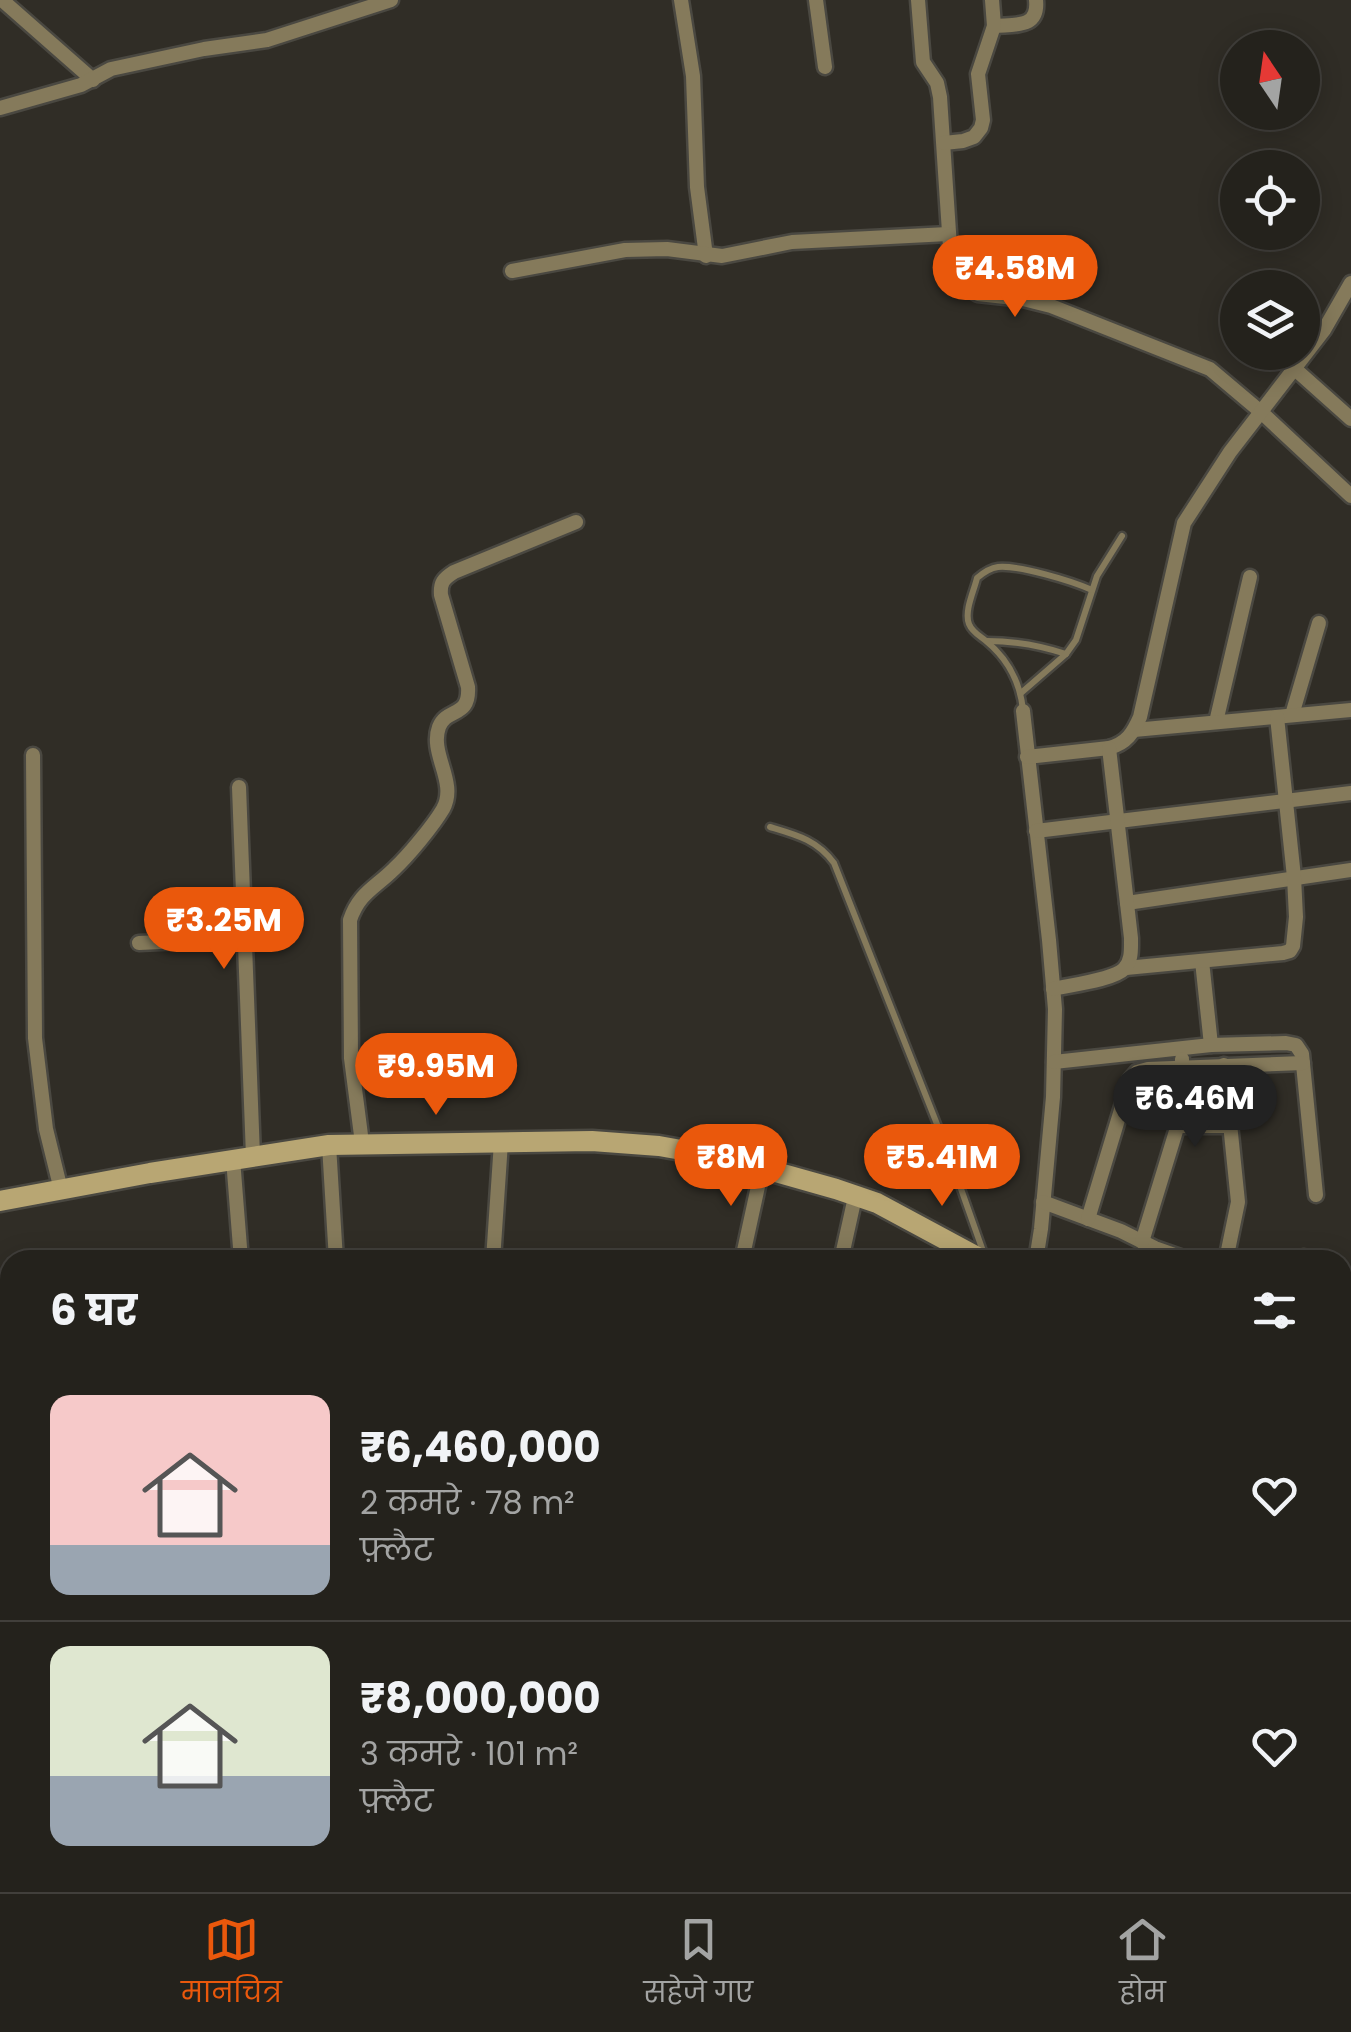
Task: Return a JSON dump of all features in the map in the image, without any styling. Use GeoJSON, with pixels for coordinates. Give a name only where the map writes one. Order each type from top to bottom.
{"type":"FeatureCollection","features":[{"type":"Feature","properties":{"kind":"street"},"geometry":{"type":"LineString","coordinates":[[2,0],[93,80]]}},
{"type":"Feature","properties":{"kind":"street"},"geometry":{"type":"LineString","coordinates":[[0,108],[93,80],[110,69],[267,40],[391,0]]}},
{"type":"Feature","properties":{"kind":"street"},"geometry":{"type":"LineString","coordinates":[[681,0],[693,76],[697,187],[706,256]]}},
{"type":"Feature","properties":{"kind":"street"},"geometry":{"type":"LineString","coordinates":[[816,0],[825,67]]}},
{"type":"Feature","properties":{"kind":"street"},"geometry":{"type":"LineString","coordinates":[[918,0],[923,62],[937,83],[948,234],[956,276],[978,294],[1052,306],[1210,368],[1351,496]]}},
{"type":"Feature","properties":{"kind":"street"},"geometry":{"type":"LineString","coordinates":[[944,143],[974,137],[981,128],[978,74],[994,26],[992,0]]}},
{"type":"Feature","properties":{"kind":"street"},"geometry":{"type":"LineString","coordinates":[[994,26],[1034,19],[1036,0]]}},
{"type":"Feature","properties":{"kind":"street"},"geometry":{"type":"LineString","coordinates":[[512,272],[625,250],[667,249],[706,256],[746,253],[792,242],[948,234]]}},
{"type":"Feature","properties":{"kind":"street"},"geometry":{"type":"LineString","coordinates":[[1320,334],[1351,283]]}},
{"type":"Feature","properties":{"kind":"street"},"geometry":{"type":"LineString","coordinates":[[1027,757],[1119,746],[1134,730],[1184,523],[1230,452],[1294,370]]}},
{"type":"Feature","properties":{"kind":"street"},"geometry":{"type":"LineString","coordinates":[[1296,370],[1351,418]]}},
{"type":"Feature","properties":{"kind":"street"},"geometry":{"type":"LineString","coordinates":[[362,1143],[351,1058],[350,920],[356,903],[395,869],[443,808],[448,792],[438,730],[469,698],[440,586],[454,572],[576,522]]}},
{"type":"Feature","properties":{"kind":"street"},"geometry":{"type":"LineString","coordinates":[[1216,722],[1250,577]]}},
{"type":"Feature","properties":{"kind":"street"},"geometry":{"type":"LineString","coordinates":[[1053,989],[1116,974],[1126,968],[1290,951],[1296,935],[1284,716],[1319,623]]}},
{"type":"Feature","properties":{"kind":"street"},"geometry":{"type":"LineString","coordinates":[[1134,730],[1351,710]]}},
{"type":"Feature","properties":{"kind":"street"},"geometry":{"type":"LineString","coordinates":[[1023,711],[1053,989],[1054,1062],[1037,1250]]}},
{"type":"Feature","properties":{"kind":"street"},"geometry":{"type":"LineString","coordinates":[[1109,748],[1127,903],[1131,957],[1126,968]]}},
{"type":"Feature","properties":{"kind":"street"},"geometry":{"type":"LineString","coordinates":[[33,754],[34,1038],[46,1130],[60,1190]]}},
{"type":"Feature","properties":{"kind":"street"},"geometry":{"type":"LineString","coordinates":[[239,787],[244,938],[241,1250]]}},
{"type":"Feature","properties":{"kind":"street"},"geometry":{"type":"LineString","coordinates":[[1036,831],[1351,793]]}},
{"type":"Feature","properties":{"kind":"street"},"geometry":{"type":"LineString","coordinates":[[1127,903],[1351,870]]}},
{"type":"Feature","properties":{"kind":"street"},"geometry":{"type":"LineString","coordinates":[[138,943],[244,938]]}},
{"type":"Feature","properties":{"kind":"street"},"geometry":{"type":"LineString","coordinates":[[1202,960],[1211,1045]]}},
{"type":"Feature","properties":{"kind":"street"},"geometry":{"type":"LineString","coordinates":[[1054,1062],[1211,1045],[1292,1044],[1300,1048],[1316,1195]]}},
{"type":"Feature","properties":{"kind":"street"},"geometry":{"type":"LineString","coordinates":[[1142,1242],[1178,1126],[1182,1048]]}},
{"type":"Feature","properties":{"kind":"street"},"geometry":{"type":"LineString","coordinates":[[1088,1219],[1132,1076],[1148,1068],[1303,1063]]}},
{"type":"Feature","properties":{"kind":"street"},"geometry":{"type":"LineString","coordinates":[[1224,1065],[1238,1202],[1228,1250]]}},
{"type":"Feature","properties":{"kind":"street"},"geometry":{"type":"LineString","coordinates":[[1178,1126],[1229,1126]]}},
{"type":"Feature","properties":{"kind":"street"},"geometry":{"type":"LineString","coordinates":[[494,1250],[501,1142]]}},
{"type":"Feature","properties":{"kind":"street"},"geometry":{"type":"LineString","coordinates":[[0,1201],[243,1157],[329,1146],[592,1142],[658,1146],[762,1168],[866,1200],[964,1250]]}},
{"type":"Feature","properties":{"kind":"street"},"geometry":{"type":"LineString","coordinates":[[329,1146],[335,1250]]}},
{"type":"Feature","properties":{"kind":"street"},"geometry":{"type":"LineString","coordinates":[[744,1250],[762,1168]]}},
{"type":"Feature","properties":{"kind":"street"},"geometry":{"type":"LineString","coordinates":[[845,1250],[866,1200]]}},
{"type":"Feature","properties":{"kind":"street"},"geometry":{"type":"LineString","coordinates":[[1043,1202],[1163,1250]]}},
{"type":"Feature","properties":{"kind":"lane"},"geometry":{"type":"LineString","coordinates":[[1022,693],[1076,640],[1097,576],[1122,536]]}},
{"type":"Feature","properties":{"kind":"lane"},"geometry":{"type":"LineString","coordinates":[[1023,711],[1022,693],[1009,667],[969,625],[968,613],[978,578],[994,567],[1008,567],[1092,590]]}},
{"type":"Feature","properties":{"kind":"lane"},"geometry":{"type":"LineString","coordinates":[[986,641],[1036,644],[1066,654]]}},
{"type":"Feature","properties":{"kind":"lane"},"geometry":{"type":"LineString","coordinates":[[770,828],[816,843],[834,863],[948,1152],[981,1250]]}}]}
